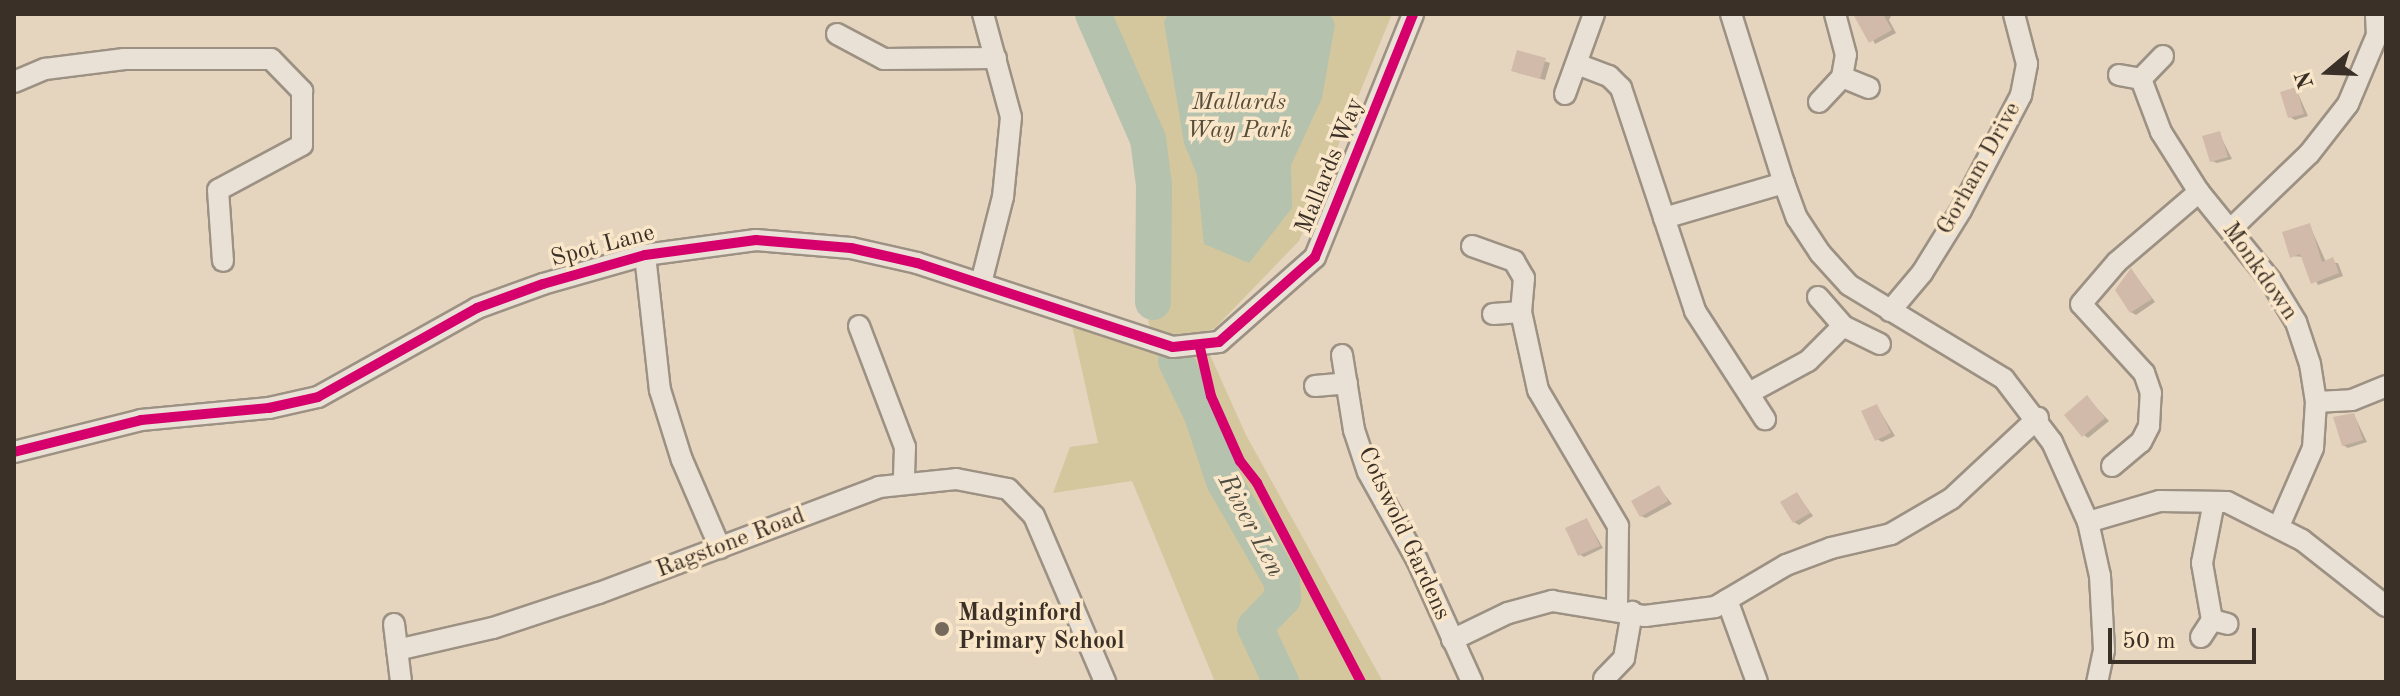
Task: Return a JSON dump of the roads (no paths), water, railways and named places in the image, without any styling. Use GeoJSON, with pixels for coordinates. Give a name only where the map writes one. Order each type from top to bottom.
{"type":"FeatureCollection","features":[{"type":"Feature","properties":{"kind":"street"},"geometry":{"type":"LineString","coordinates":[[981,283],[1003,197],[1011,117],[983,14]]}},
{"type":"Feature","properties":{"kind":"street","name":"Mallards Way"},"geometry":{"type":"LineString","coordinates":[[1219,342],[1315,257],[1413,14]]}},
{"type":"Feature","properties":{"kind":"street"},"geometry":{"type":"LineString","coordinates":[[1565,94],[1594,14]]}},
{"type":"Feature","properties":{"kind":"street"},"geometry":{"type":"LineString","coordinates":[[1731,14],[1797,218],[1820,253],[1849,285],[2004,379],[2038,418],[2088,522],[2100,576],[2103,635],[2097,682]]}},
{"type":"Feature","properties":{"kind":"street"},"geometry":{"type":"LineString","coordinates":[[1819,102],[1842,77],[1846,55],[1835,14]]}},
{"type":"Feature","properties":{"kind":"street","name":"Gorham Drive"},"geometry":{"type":"LineString","coordinates":[[1890,311],[1922,273],[1961,210],[2021,95],[2027,64],[2014,14]]}},
{"type":"Feature","properties":{"kind":"street"},"geometry":{"type":"LineString","coordinates":[[2232,228],[2309,154],[2348,104],[2377,35],[2376,14]]}},
{"type":"Feature","properties":{"kind":"street"},"geometry":{"type":"LineString","coordinates":[[837,34],[884,59],[996,58]]}},
{"type":"Feature","properties":{"kind":"street"},"geometry":{"type":"LineString","coordinates":[[2119,75],[2141,79],[2163,56]]}},
{"type":"Feature","properties":{"kind":"street"},"geometry":{"type":"LineString","coordinates":[[14,82],[45,69],[124,59],[271,59],[302,91],[302,145],[218,181],[223,261]]}},
{"type":"Feature","properties":{"kind":"street"},"geometry":{"type":"LineString","coordinates":[[1577,64],[1609,76],[1621,88],[1695,311],[1765,419]]}},
{"type":"Feature","properties":{"kind":"street"},"geometry":{"type":"LineString","coordinates":[[1842,77],[1869,88]]}},
{"type":"Feature","properties":{"kind":"street","name":"Monkdown"},"geometry":{"type":"LineString","coordinates":[[2141,79],[2173,157],[2232,228],[2296,322],[2316,402],[2313,448],[2279,526]]}},
{"type":"Feature","properties":{"kind":"street"},"geometry":{"type":"LineString","coordinates":[[1664,218],[1784,183]]}},
{"type":"Feature","properties":{"kind":"street"},"geometry":{"type":"LineString","coordinates":[[2112,466],[2141,442],[2149,426],[2151,393],[2144,373],[2074,299],[2199,192]]}},
{"type":"Feature","properties":{"kind":"street","name":"Spot Lane"},"geometry":{"type":"LineString","coordinates":[[14,452],[141,420],[269,408],[318,397],[477,308],[645,255],[756,240],[851,248],[981,283],[1173,347],[1219,342]]}},
{"type":"Feature","properties":{"kind":"street"},"geometry":{"type":"LineString","coordinates":[[1472,246],[1514,261],[1524,278],[1521,312],[1538,390],[1618,526],[1624,658],[1604,679]]}},
{"type":"Feature","properties":{"kind":"street"},"geometry":{"type":"LineString","coordinates":[[645,255],[660,390],[682,460],[720,548]]}},
{"type":"Feature","properties":{"kind":"street"},"geometry":{"type":"LineString","coordinates":[[1818,297],[1843,326],[1880,344]]}},
{"type":"Feature","properties":{"kind":"street"},"geometry":{"type":"LineString","coordinates":[[1493,314],[1521,312]]}},
{"type":"Feature","properties":{"kind":"street"},"geometry":{"type":"LineString","coordinates":[[859,326],[905,447],[904,484]]}},
{"type":"Feature","properties":{"kind":"street"},"geometry":{"type":"LineString","coordinates":[[1749,393],[1808,361],[1843,326]]}},
{"type":"Feature","properties":{"kind":"street","name":"Cotswold Gardens"},"geometry":{"type":"LineString","coordinates":[[1342,355],[1368,472],[1417,560],[1472,682]]}},
{"type":"Feature","properties":{"kind":"street"},"geometry":{"type":"LineString","coordinates":[[1315,386],[1347,383]]}},
{"type":"Feature","properties":{"kind":"street"},"geometry":{"type":"LineString","coordinates":[[2316,402],[2352,400],[2386,386]]}},
{"type":"Feature","properties":{"kind":"street"},"geometry":{"type":"LineString","coordinates":[[1452,640],[1535,603],[1571,600],[1624,610],[1683,614],[1727,600],[1786,565],[1831,548],[1891,534],[1951,499],[2038,418]]}},
{"type":"Feature","properties":{"kind":"street","name":"Ragstone Road"},"geometry":{"type":"LineString","coordinates":[[397,650],[493,628],[720,548],[879,487],[956,479],[1008,489],[1034,516],[1105,682]]}},
{"type":"Feature","properties":{"kind":"street"},"geometry":{"type":"LineString","coordinates":[[2088,522],[2160,501],[2227,502],[2279,526],[2386,606]]}},
{"type":"Feature","properties":{"kind":"street"},"geometry":{"type":"LineString","coordinates":[[2213,627],[2202,563],[2214,502]]}},
{"type":"Feature","properties":{"kind":"street"},"geometry":{"type":"LineString","coordinates":[[1727,600],[1757,682]]}},
{"type":"Feature","properties":{"kind":"street"},"geometry":{"type":"LineString","coordinates":[[394,624],[401,682]]}},
{"type":"Feature","properties":{"kind":"waterway","name":"River Len"},"geometry":{"type":"LineString","coordinates":[[1093,14],[1148,139],[1154,185],[1153,302]]}},
{"type":"Feature","properties":{"kind":"waterway","name":"River Len"},"geometry":{"type":"LineString","coordinates":[[1176,361],[1202,415],[1224,481],[1282,582],[1283,598],[1255,627],[1281,682]]}},
{"type":"Feature","properties":{"kind":"place","name":"Madginford Primary School"},"geometry":{"type":"Point","coordinates":[942,629]}},
{"type":"Feature","properties":{"kind":"park label","name":"Mallards Way Park"},"geometry":{"type":"Point","coordinates":[1239,118]}}]}
